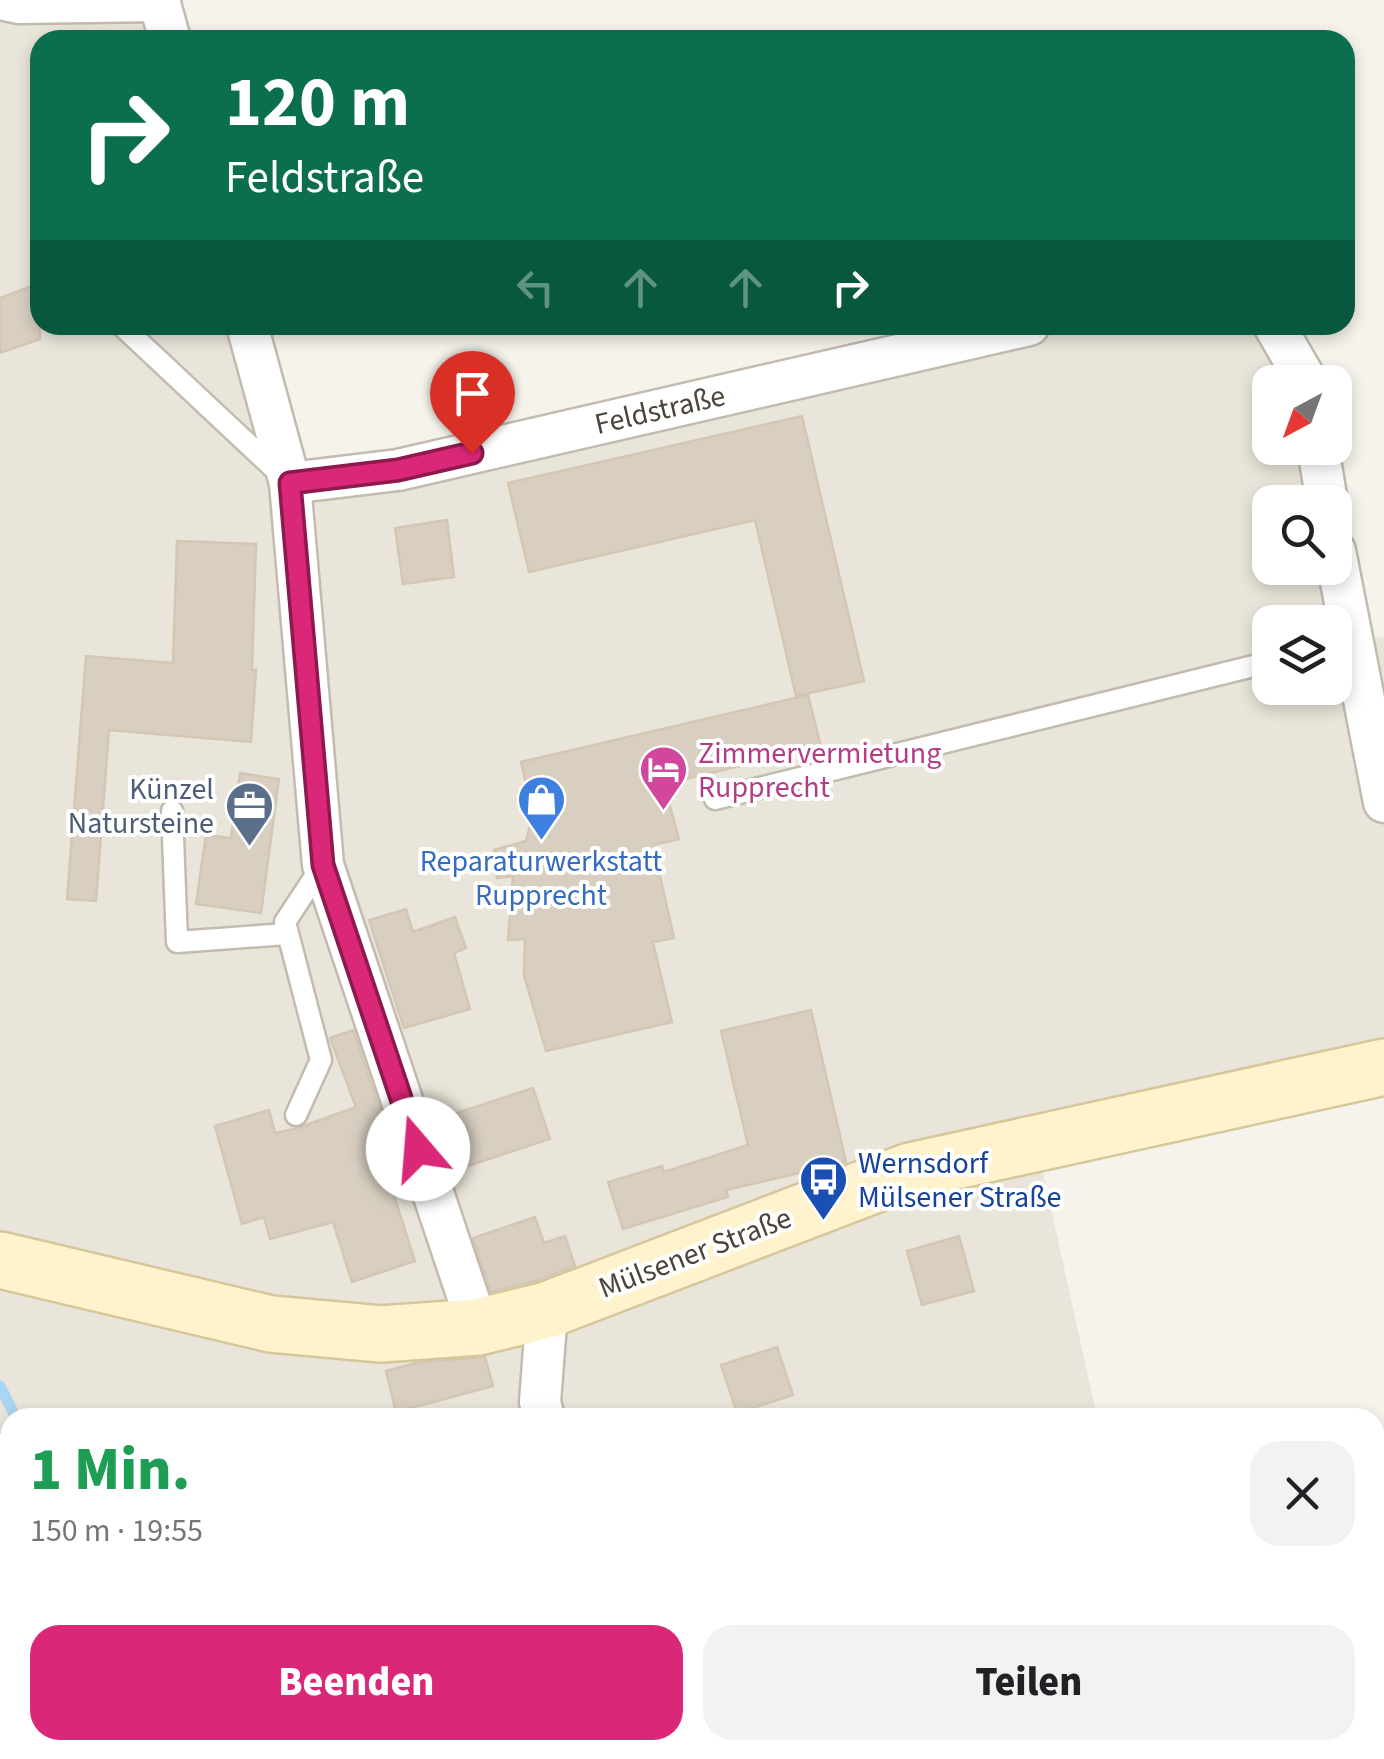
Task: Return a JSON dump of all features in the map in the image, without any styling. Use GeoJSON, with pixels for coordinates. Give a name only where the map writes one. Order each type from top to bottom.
{"type":"FeatureCollection","features":[{"type":"Feature","properties":{"kind":"street"},"geometry":{"type":"LineString","coordinates":[[6,0],[159,1],[167,30]]}},
{"type":"Feature","properties":{"kind":"street"},"geometry":{"type":"LineString","coordinates":[[250,335],[290,483],[323,865],[478,1326]]}},
{"type":"Feature","properties":{"kind":"street","name":"Feldstraße"},"geometry":{"type":"LineString","coordinates":[[290,483],[398,470],[985,335]]}},
{"type":"Feature","properties":{"kind":"street"},"geometry":{"type":"LineString","coordinates":[[1280,335],[1296,365]]}},
{"type":"Feature","properties":{"kind":"street"},"geometry":{"type":"LineString","coordinates":[[1352,679],[1384,802]]}},
{"type":"Feature","properties":{"kind":"street","name":"Mülsener Straße"},"geometry":{"type":"LineString","coordinates":[[0,1260],[271,1324],[381,1334],[478,1326],[546,1310],[910,1171],[1384,1068]]}},
{"type":"Feature","properties":{"kind":"street"},"geometry":{"type":"LineString","coordinates":[[542,1408],[546,1310]]}},
{"type":"Feature","properties":{"kind":"lane"},"geometry":{"type":"LineString","coordinates":[[132,335],[290,483]]}},
{"type":"Feature","properties":{"kind":"lane"},"geometry":{"type":"LineString","coordinates":[[715,798],[1252,666]]}},
{"type":"Feature","properties":{"kind":"lane"},"geometry":{"type":"LineString","coordinates":[[172,811],[177,942],[287,934]]}},
{"type":"Feature","properties":{"kind":"lane"},"geometry":{"type":"LineString","coordinates":[[296,1115],[320,1060],[284,922],[323,865]]}},
{"type":"Feature","properties":{"kind":"shaded area"},"geometry":{"type":"Polygon","coordinates":[[[0,0],[159,0],[167,30],[30,30],[30,335],[250,335],[290,483],[982,335],[1280,335],[1297,365],[1252,365],[1252,465],[1321,465],[1324,485],[1252,485],[1252,585],[1339,585],[1343,605],[1252,605],[1252,705],[1352,705],[1352,642],[1384,637],[1384,1067],[1037,1145],[1095,1408],[0,1408],[0,0]]]}},
{"type":"Feature","properties":{"kind":"building"},"geometry":{"type":"Polygon","coordinates":[[[30,287],[30,335],[40,335],[40,339],[0,353],[0,298],[30,287]]]}},
{"type":"Feature","properties":{"kind":"building"},"geometry":{"type":"Polygon","coordinates":[[[802,416],[864,681],[796,696],[755,520],[529,572],[508,483],[802,416]]]}},
{"type":"Feature","properties":{"kind":"building"},"geometry":{"type":"Polygon","coordinates":[[[447,520],[454,577],[403,584],[395,528],[447,520]]]}},
{"type":"Feature","properties":{"kind":"building"},"geometry":{"type":"Polygon","coordinates":[[[177,541],[256,544],[252,670],[256,670],[251,742],[109,730],[96,901],[67,899],[86,656],[173,663],[177,541]]]}},
{"type":"Feature","properties":{"kind":"building"},"geometry":{"type":"Polygon","coordinates":[[[808,695],[821,747],[664,784],[679,839],[653,845],[674,938],[653,942],[672,1022],[546,1051],[524,975],[525,939],[508,940],[513,876],[497,878],[494,850],[526,841],[533,815],[521,762],[808,695]]]}},
{"type":"Feature","properties":{"kind":"building"},"geometry":{"type":"Polygon","coordinates":[[[240,773],[279,779],[261,913],[196,904],[206,835],[231,838],[240,773]]]}},
{"type":"Feature","properties":{"kind":"building"},"geometry":{"type":"Polygon","coordinates":[[[406,909],[413,932],[455,917],[466,948],[454,953],[470,1009],[404,1028],[369,920],[406,909]]]}},
{"type":"Feature","properties":{"kind":"building"},"geometry":{"type":"Polygon","coordinates":[[[811,1010],[846,1162],[726,1190],[728,1197],[623,1229],[608,1182],[662,1166],[664,1172],[748,1145],[721,1031],[811,1010]]]}},
{"type":"Feature","properties":{"kind":"building"},"geometry":{"type":"Polygon","coordinates":[[[353,1030],[394,1152],[381,1156],[415,1261],[352,1282],[333,1222],[270,1239],[264,1217],[242,1224],[215,1126],[269,1110],[275,1133],[356,1107],[330,1038],[353,1030]]]}},
{"type":"Feature","properties":{"kind":"building"},"geometry":{"type":"Polygon","coordinates":[[[533,1088],[550,1139],[452,1171],[435,1120],[533,1088]]]}},
{"type":"Feature","properties":{"kind":"building"},"geometry":{"type":"Polygon","coordinates":[[[535,1217],[544,1243],[565,1236],[575,1266],[491,1292],[473,1238],[535,1217]]]}},
{"type":"Feature","properties":{"kind":"building"},"geometry":{"type":"Polygon","coordinates":[[[959,1236],[974,1291],[922,1305],[907,1251],[959,1236]]]}},
{"type":"Feature","properties":{"kind":"building"},"geometry":{"type":"Polygon","coordinates":[[[777,1347],[793,1395],[753,1408],[735,1408],[721,1365],[777,1347]]]}},
{"type":"Feature","properties":{"kind":"building"},"geometry":{"type":"Polygon","coordinates":[[[485,1357],[493,1386],[411,1408],[395,1408],[386,1371],[420,1362],[485,1357]]]}},
{"type":"Feature","properties":{"kind":"waterway"},"geometry":{"type":"LineString","coordinates":[[0,1386],[11,1408]]}},
{"type":"Feature","properties":{"kind":"place","name":"Zimmervermietung Rupprecht"},"geometry":{"type":"Point","coordinates":[663,812]}},
{"type":"Feature","properties":{"kind":"place","name":"Reparaturwerkstatt Rupprecht"},"geometry":{"type":"Point","coordinates":[541,842]}},
{"type":"Feature","properties":{"kind":"place","name":"Künzel Natursteine"},"geometry":{"type":"Point","coordinates":[249,848]}},
{"type":"Feature","properties":{"kind":"place","name":"Wernsdorf Mülsener Straße"},"geometry":{"type":"Point","coordinates":[823,1222]}},
{"type":"Feature","properties":{"kind":"route"},"geometry":{"type":"LineString","coordinates":[[418,1149],[323,865],[290,483],[398,470],[472,453]]}}]}
